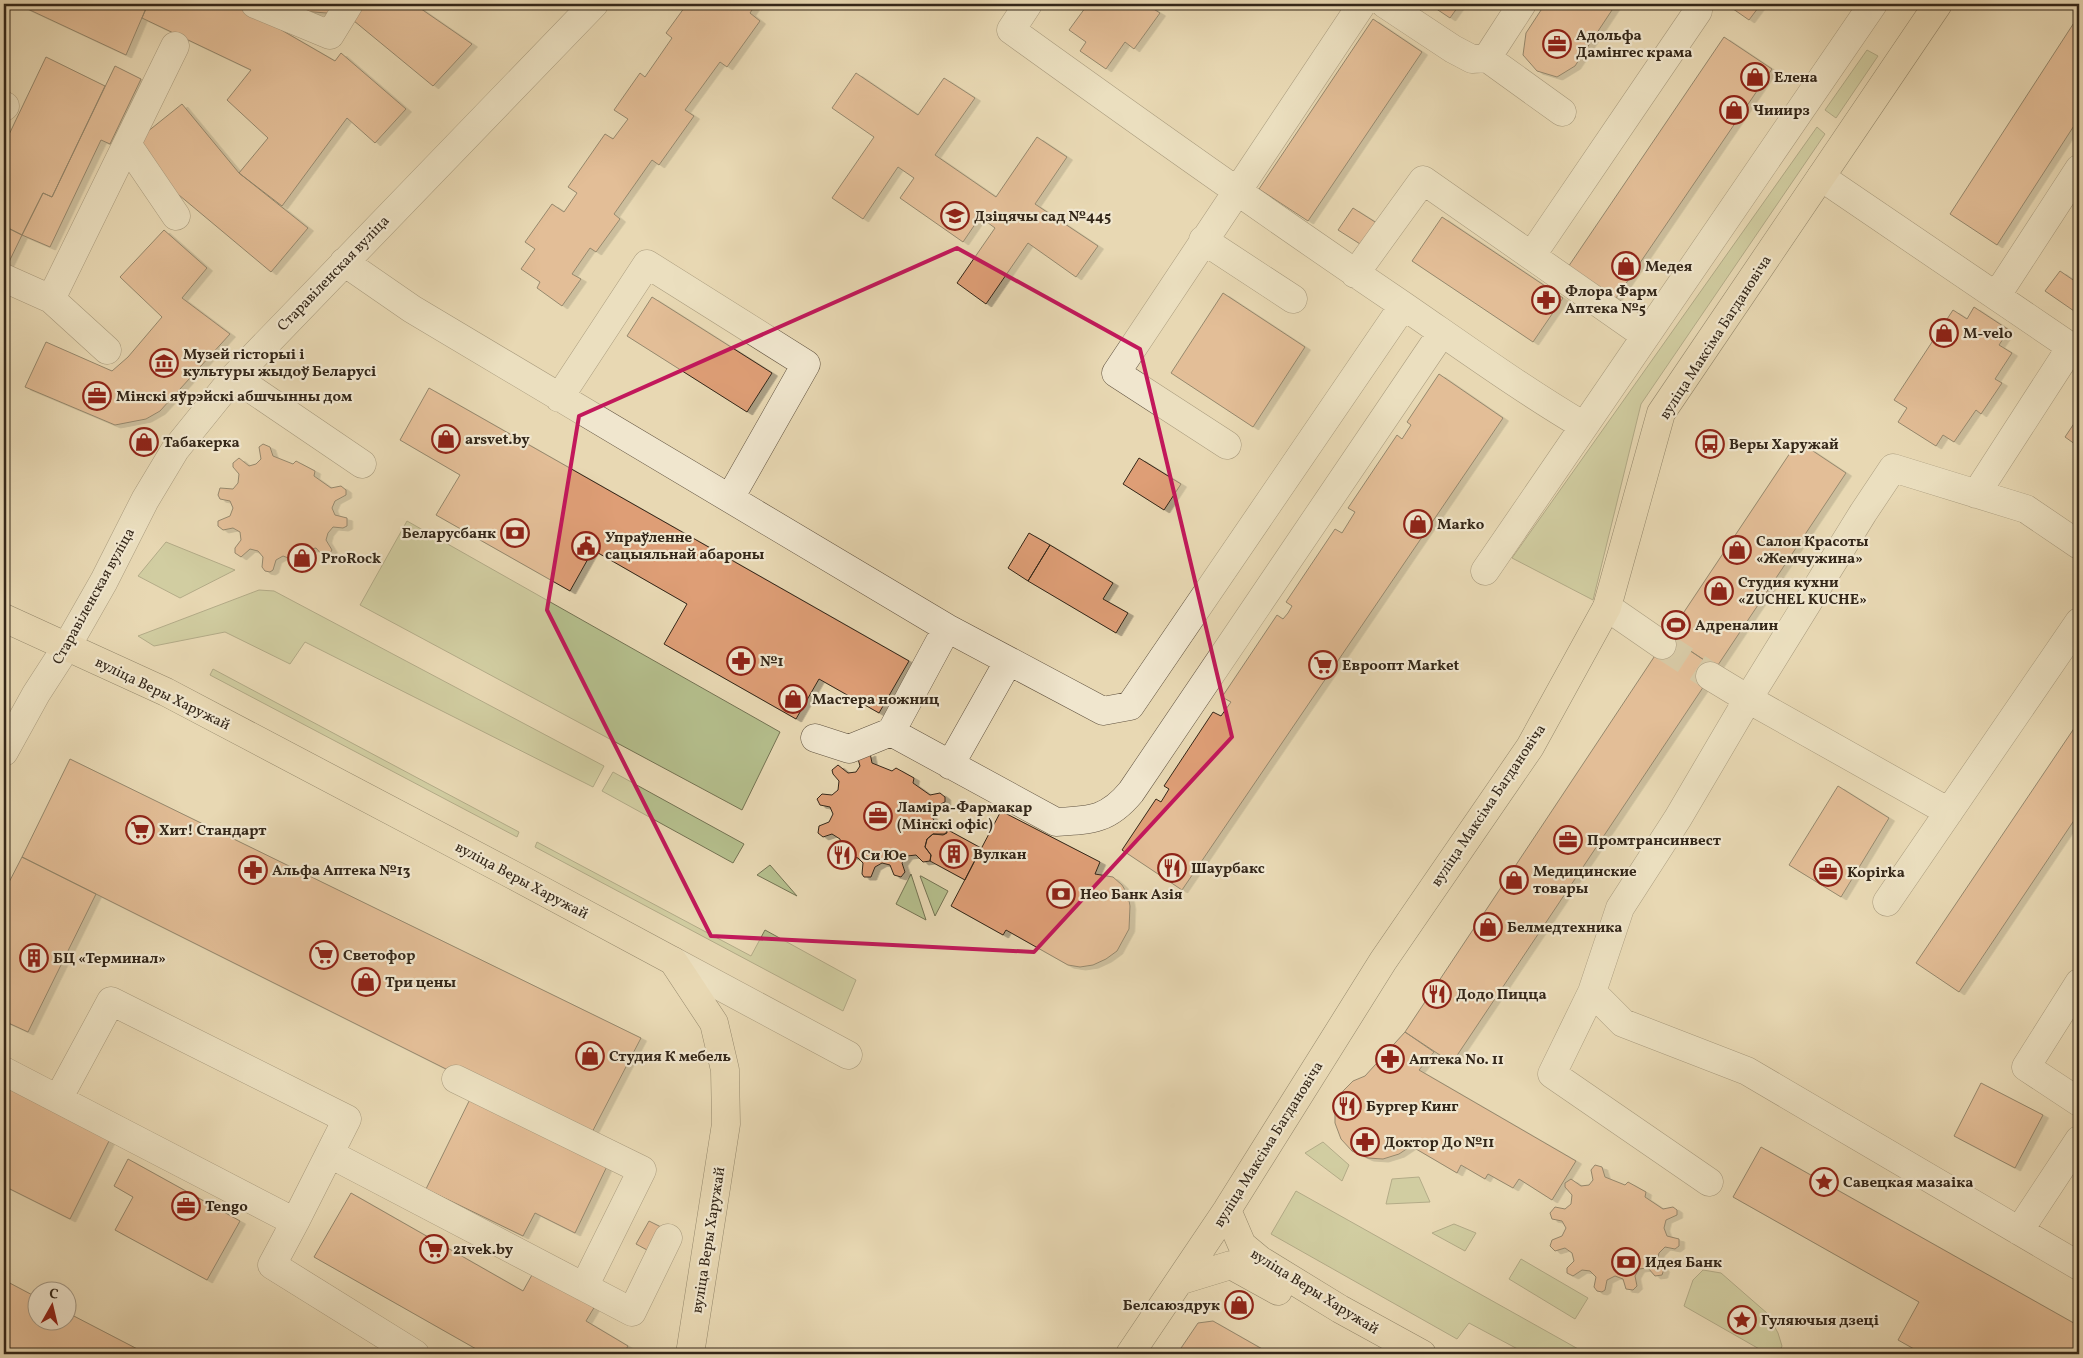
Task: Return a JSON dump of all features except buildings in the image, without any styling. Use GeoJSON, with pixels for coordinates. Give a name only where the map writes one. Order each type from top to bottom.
{"type":"FeatureCollection","features":[{"type":"Feature","properties":{"kind":"main road","name":"вуліца Максіма Багдановіча"},"geometry":{"type":"LineString","coordinates":[[1130,1354],[1228,1210],[1383,961],[1530,747],[1607,606],[1662,413],[1938,4]]}},
{"type":"Feature","properties":{"kind":"main road","name":"вуліца Веры Харужай"},"geometry":{"type":"LineString","coordinates":[[4,618],[166,692],[513,875],[673,962],[714,1023],[725,1070],[726,1124],[690,1354]]}},
{"type":"Feature","properties":{"kind":"main road","name":"вуліца Веры Харужай"},"geometry":{"type":"LineString","coordinates":[[1228,1210],[1242,1245],[1260,1260],[1340,1309],[1422,1354]]}},
{"type":"Feature","properties":{"kind":"main road","name":"вуліца Веры Харужай"},"geometry":{"type":"LineString","coordinates":[[1182,1280],[1231,1265],[1390,1354]]}},
{"type":"Feature","properties":{"kind":"street"},"geometry":{"type":"LineString","coordinates":[[255,4],[330,35],[349,4]]}},
{"type":"Feature","properties":{"kind":"street","name":"Старавіленская вуліца"},"geometry":{"type":"LineString","coordinates":[[4,752],[36,694],[67,646],[104,581],[145,500],[175,450],[234,377],[594,4]]}},
{"type":"Feature","properties":{"kind":"street"},"geometry":{"type":"LineString","coordinates":[[1028,4],[1011,30],[1236,191],[1441,334],[1531,395],[1584,426]]}},
{"type":"Feature","properties":{"kind":"street"},"geometry":{"type":"LineString","coordinates":[[1227,445],[1116,373],[1362,4]]}},
{"type":"Feature","properties":{"kind":"street"},"geometry":{"type":"LineString","coordinates":[[1385,4],[1453,49],[1472,59],[1487,58],[1562,112]]}},
{"type":"Feature","properties":{"kind":"street"},"geometry":{"type":"LineString","coordinates":[[1487,58],[1522,4]]}},
{"type":"Feature","properties":{"kind":"street"},"geometry":{"type":"LineString","coordinates":[[1486,571],[1873,4]]}},
{"type":"Feature","properties":{"kind":"street"},"geometry":{"type":"LineString","coordinates":[[1532,255],[1698,12]]}},
{"type":"Feature","properties":{"kind":"street"},"geometry":{"type":"LineString","coordinates":[[51,299],[175,46]]}},
{"type":"Feature","properties":{"kind":"street"},"geometry":{"type":"LineString","coordinates":[[127,144],[176,216]]}},
{"type":"Feature","properties":{"kind":"street"},"geometry":{"type":"LineString","coordinates":[[1997,295],[2079,169]]}},
{"type":"Feature","properties":{"kind":"street"},"geometry":{"type":"LineString","coordinates":[[1821,176],[2072,347],[1976,494]]}},
{"type":"Feature","properties":{"kind":"street"},"geometry":{"type":"LineString","coordinates":[[1356,274],[1423,180],[1646,336]]}},
{"type":"Feature","properties":{"kind":"street"},"geometry":{"type":"LineString","coordinates":[[1203,240],[1293,299]]}},
{"type":"Feature","properties":{"kind":"street"},"geometry":{"type":"LineString","coordinates":[[344,262],[412,309],[558,398],[947,628],[1008,662],[1103,710],[1130,706],[1403,306]]}},
{"type":"Feature","properties":{"kind":"street"},"geometry":{"type":"LineString","coordinates":[[558,398],[647,264],[806,364],[730,498]]}},
{"type":"Feature","properties":{"kind":"street"},"geometry":{"type":"LineString","coordinates":[[4,278],[51,299],[107,350]]}},
{"type":"Feature","properties":{"kind":"street"},"geometry":{"type":"LineString","coordinates":[[891,732],[1056,822],[1103,816],[1119,807],[1441,334]]}},
{"type":"Feature","properties":{"kind":"street"},"geometry":{"type":"LineString","coordinates":[[234,377],[362,464]]}},
{"type":"Feature","properties":{"kind":"street"},"geometry":{"type":"LineString","coordinates":[[1709,1182],[1552,1074],[1592,992],[1620,908],[1678,818],[1748,699],[1893,468],[2026,510],[2079,545]]}},
{"type":"Feature","properties":{"kind":"street"},"geometry":{"type":"LineString","coordinates":[[1607,606],[1662,645]]}},
{"type":"Feature","properties":{"kind":"street"},"geometry":{"type":"LineString","coordinates":[[1887,902],[2079,622]]}},
{"type":"Feature","properties":{"kind":"street"},"geometry":{"type":"LineString","coordinates":[[815,738],[849,750],[891,732],[947,628]]}},
{"type":"Feature","properties":{"kind":"street"},"geometry":{"type":"LineString","coordinates":[[950,765],[1008,662]]}},
{"type":"Feature","properties":{"kind":"street"},"geometry":{"type":"LineString","coordinates":[[1710,676],[1949,812]]}},
{"type":"Feature","properties":{"kind":"street"},"geometry":{"type":"LineString","coordinates":[[673,962],[848,1055]]}},
{"type":"Feature","properties":{"kind":"street"},"geometry":{"type":"LineString","coordinates":[[2079,983],[2026,1067],[2079,1102]]}},
{"type":"Feature","properties":{"kind":"street"},"geometry":{"type":"LineString","coordinates":[[1592,992],[1623,1022],[1747,1071],[2079,1266]]}},
{"type":"Feature","properties":{"kind":"street"},"geometry":{"type":"LineString","coordinates":[[58,1099],[111,1001],[347,1119],[272,1265],[415,1354]]}},
{"type":"Feature","properties":{"kind":"street"},"geometry":{"type":"LineString","coordinates":[[4,1071],[295,1222]]}},
{"type":"Feature","properties":{"kind":"street"},"geometry":{"type":"LineString","coordinates":[[456,1079],[642,1170],[584,1287]]}},
{"type":"Feature","properties":{"kind":"street"},"geometry":{"type":"LineString","coordinates":[[2020,1231],[2079,1140]]}},
{"type":"Feature","properties":{"kind":"street"},"geometry":{"type":"LineString","coordinates":[[330,1154],[632,1312],[668,1238]]}},
{"type":"Feature","properties":{"kind":"highlighted area"},"geometry":{"type":"Polygon","coordinates":[[[957,248],[1140,349],[1232,737],[1034,952],[711,936],[547,610],[579,416],[957,248]]]}},
{"type":"Feature","properties":{"kind":"green space"},"geometry":{"type":"Polygon","coordinates":[[[1867,50],[1878,56],[1836,118],[1825,110],[1867,50]]]}},
{"type":"Feature","properties":{"kind":"green space"},"geometry":{"type":"Polygon","coordinates":[[[1817,127],[1825,134],[1641,404],[1593,600],[1512,558],[1817,127]]]}},
{"type":"Feature","properties":{"kind":"green space"},"geometry":{"type":"Polygon","coordinates":[[[407,521],[780,732],[742,810],[360,605],[407,521]]]}},
{"type":"Feature","properties":{"kind":"green space"},"geometry":{"type":"Polygon","coordinates":[[[166,542],[235,570],[180,598],[138,576],[166,542]]]}},
{"type":"Feature","properties":{"kind":"green space"},"geometry":{"type":"Polygon","coordinates":[[[259,590],[274,591],[604,766],[593,787],[305,642],[290,664],[225,632],[154,646],[138,636],[259,590]]]}},
{"type":"Feature","properties":{"kind":"green space"},"geometry":{"type":"Polygon","coordinates":[[[213,669],[519,832],[517,837],[210,675],[213,669]]]}},
{"type":"Feature","properties":{"kind":"green space"},"geometry":{"type":"Polygon","coordinates":[[[613,772],[744,844],[733,863],[602,791],[613,772]]]}},
{"type":"Feature","properties":{"kind":"green space"},"geometry":{"type":"Polygon","coordinates":[[[537,842],[751,956],[765,930],[856,980],[843,1011],[535,847],[537,842]]]}},
{"type":"Feature","properties":{"kind":"green space"},"geometry":{"type":"Polygon","coordinates":[[[770,865],[797,896],[757,875],[770,865]]]}},
{"type":"Feature","properties":{"kind":"green space"},"geometry":{"type":"Polygon","coordinates":[[[911,874],[926,920],[896,904],[911,874]]]}},
{"type":"Feature","properties":{"kind":"green space"},"geometry":{"type":"Polygon","coordinates":[[[920,876],[948,891],[935,916],[920,876]]]}},
{"type":"Feature","properties":{"kind":"green space"},"geometry":{"type":"Polygon","coordinates":[[[1323,1142],[1349,1165],[1342,1181],[1305,1153],[1323,1142]]]}},
{"type":"Feature","properties":{"kind":"green space"},"geometry":{"type":"Polygon","coordinates":[[[1419,1177],[1430,1202],[1386,1204],[1392,1179],[1419,1177]]]}},
{"type":"Feature","properties":{"kind":"green space"},"geometry":{"type":"Polygon","coordinates":[[[1296,1191],[1580,1350],[1597,1349],[1668,1354],[1527,1354],[1469,1323],[1457,1339],[1271,1234],[1296,1191]]]}},
{"type":"Feature","properties":{"kind":"green space"},"geometry":{"type":"Polygon","coordinates":[[[1454,1224],[1476,1233],[1465,1251],[1432,1233],[1454,1224]]]}},
{"type":"Feature","properties":{"kind":"green space"},"geometry":{"type":"Polygon","coordinates":[[[1521,1259],[1588,1298],[1575,1319],[1509,1279],[1521,1259]]]}},
{"type":"Feature","properties":{"kind":"green space"},"geometry":{"type":"Polygon","coordinates":[[[1703,1270],[1721,1273],[1768,1314],[1778,1333],[1782,1346],[1779,1354],[1768,1354],[1684,1306],[1693,1280],[1703,1270]]]}},
{"type":"Feature","properties":{"kind":"tunnel"},"geometry":{"type":"LineString","coordinates":[[1662,645],[1710,676]]}},
{"type":"Feature","properties":{"kind":"place","name":"Адольфа Дамінгес крама"},"geometry":{"type":"Point","coordinates":[1557,44]}},
{"type":"Feature","properties":{"kind":"place","name":"Елена"},"geometry":{"type":"Point","coordinates":[1755,77]}},
{"type":"Feature","properties":{"kind":"place","name":"Чииирз"},"geometry":{"type":"Point","coordinates":[1734,110]}},
{"type":"Feature","properties":{"kind":"place","name":"Дзіцячы сад №445"},"geometry":{"type":"Point","coordinates":[955,216]}},
{"type":"Feature","properties":{"kind":"place","name":"Медея"},"geometry":{"type":"Point","coordinates":[1626,266]}},
{"type":"Feature","properties":{"kind":"place","name":"Флора Фарм Аптека №5"},"geometry":{"type":"Point","coordinates":[1546,300]}},
{"type":"Feature","properties":{"kind":"place","name":"M-velo"},"geometry":{"type":"Point","coordinates":[1944,333]}},
{"type":"Feature","properties":{"kind":"place","name":"Музей гісторыі і культуры жыдоў Беларусі"},"geometry":{"type":"Point","coordinates":[164,363]}},
{"type":"Feature","properties":{"kind":"place","name":"Мінскі яўрэйскі абшчынны дом"},"geometry":{"type":"Point","coordinates":[97,396]}},
{"type":"Feature","properties":{"kind":"place","name":"arsvet.by"},"geometry":{"type":"Point","coordinates":[446,439]}},
{"type":"Feature","properties":{"kind":"place","name":"Табакерка"},"geometry":{"type":"Point","coordinates":[144,442]}},
{"type":"Feature","properties":{"kind":"place","name":"Веры Харужай"},"geometry":{"type":"Point","coordinates":[1710,444]}},
{"type":"Feature","properties":{"kind":"place","name":"Marko"},"geometry":{"type":"Point","coordinates":[1418,524]}},
{"type":"Feature","properties":{"kind":"place","name":"Беларусбанк"},"geometry":{"type":"Point","coordinates":[515,533]}},
{"type":"Feature","properties":{"kind":"place","name":"Упраўленне сацыяльнай абароны"},"geometry":{"type":"Point","coordinates":[586,546]}},
{"type":"Feature","properties":{"kind":"place","name":"Салон Красоты «Жемчужина»"},"geometry":{"type":"Point","coordinates":[1737,550]}},
{"type":"Feature","properties":{"kind":"place","name":"ProRock"},"geometry":{"type":"Point","coordinates":[302,558]}},
{"type":"Feature","properties":{"kind":"place","name":"Студия кухни «ZUCHEL KUCHE»"},"geometry":{"type":"Point","coordinates":[1719,591]}},
{"type":"Feature","properties":{"kind":"place","name":"Адреналин"},"geometry":{"type":"Point","coordinates":[1676,625]}},
{"type":"Feature","properties":{"kind":"place","name":"№1"},"geometry":{"type":"Point","coordinates":[741,661]}},
{"type":"Feature","properties":{"kind":"place","name":"Евроопт Market"},"geometry":{"type":"Point","coordinates":[1323,665]}},
{"type":"Feature","properties":{"kind":"place","name":"Мастера ножниц"},"geometry":{"type":"Point","coordinates":[793,699]}},
{"type":"Feature","properties":{"kind":"place","name":"Ламіра-Фармакар (Мінскі офіс)"},"geometry":{"type":"Point","coordinates":[878,816]}},
{"type":"Feature","properties":{"kind":"place","name":"Хит! Стандарт"},"geometry":{"type":"Point","coordinates":[140,830]}},
{"type":"Feature","properties":{"kind":"place","name":"Промтрансинвест"},"geometry":{"type":"Point","coordinates":[1568,840]}},
{"type":"Feature","properties":{"kind":"place","name":"Вулкан"},"geometry":{"type":"Point","coordinates":[954,854]}},
{"type":"Feature","properties":{"kind":"place","name":"Cи Юе"},"geometry":{"type":"Point","coordinates":[842,855]}},
{"type":"Feature","properties":{"kind":"place","name":"Шаурбакс"},"geometry":{"type":"Point","coordinates":[1172,868]}},
{"type":"Feature","properties":{"kind":"place","name":"Альфа Аптека №13"},"geometry":{"type":"Point","coordinates":[253,870]}},
{"type":"Feature","properties":{"kind":"place","name":"Kopirka"},"geometry":{"type":"Point","coordinates":[1828,872]}},
{"type":"Feature","properties":{"kind":"place","name":"Медицинские товары"},"geometry":{"type":"Point","coordinates":[1514,880]}},
{"type":"Feature","properties":{"kind":"place","name":"Нео Банк Азія"},"geometry":{"type":"Point","coordinates":[1061,894]}},
{"type":"Feature","properties":{"kind":"place","name":"Белмедтехника"},"geometry":{"type":"Point","coordinates":[1488,927]}},
{"type":"Feature","properties":{"kind":"place","name":"Светофор"},"geometry":{"type":"Point","coordinates":[324,955]}},
{"type":"Feature","properties":{"kind":"place","name":"БЦ «Терминал»"},"geometry":{"type":"Point","coordinates":[34,958]}},
{"type":"Feature","properties":{"kind":"place","name":"Три цены"},"geometry":{"type":"Point","coordinates":[366,982]}},
{"type":"Feature","properties":{"kind":"place","name":"Додо Пицца"},"geometry":{"type":"Point","coordinates":[1437,994]}},
{"type":"Feature","properties":{"kind":"place","name":"Студия К мебель"},"geometry":{"type":"Point","coordinates":[590,1056]}},
{"type":"Feature","properties":{"kind":"place","name":"Аптека No. 11"},"geometry":{"type":"Point","coordinates":[1390,1059]}},
{"type":"Feature","properties":{"kind":"place","name":"Бургер Кинг"},"geometry":{"type":"Point","coordinates":[1347,1106]}},
{"type":"Feature","properties":{"kind":"place","name":"Доктор До №11"},"geometry":{"type":"Point","coordinates":[1365,1142]}},
{"type":"Feature","properties":{"kind":"place","name":"Савецкая мазаіка"},"geometry":{"type":"Point","coordinates":[1824,1182]}},
{"type":"Feature","properties":{"kind":"place","name":"Tengo"},"geometry":{"type":"Point","coordinates":[186,1206]}},
{"type":"Feature","properties":{"kind":"place","name":"21vek.by"},"geometry":{"type":"Point","coordinates":[434,1249]}},
{"type":"Feature","properties":{"kind":"place","name":"Идея Банк"},"geometry":{"type":"Point","coordinates":[1626,1262]}},
{"type":"Feature","properties":{"kind":"place","name":"Белсаюздрук"},"geometry":{"type":"Point","coordinates":[1239,1305]}},
{"type":"Feature","properties":{"kind":"place","name":"Гуляючыя дзеці"},"geometry":{"type":"Point","coordinates":[1742,1320]}}]}
